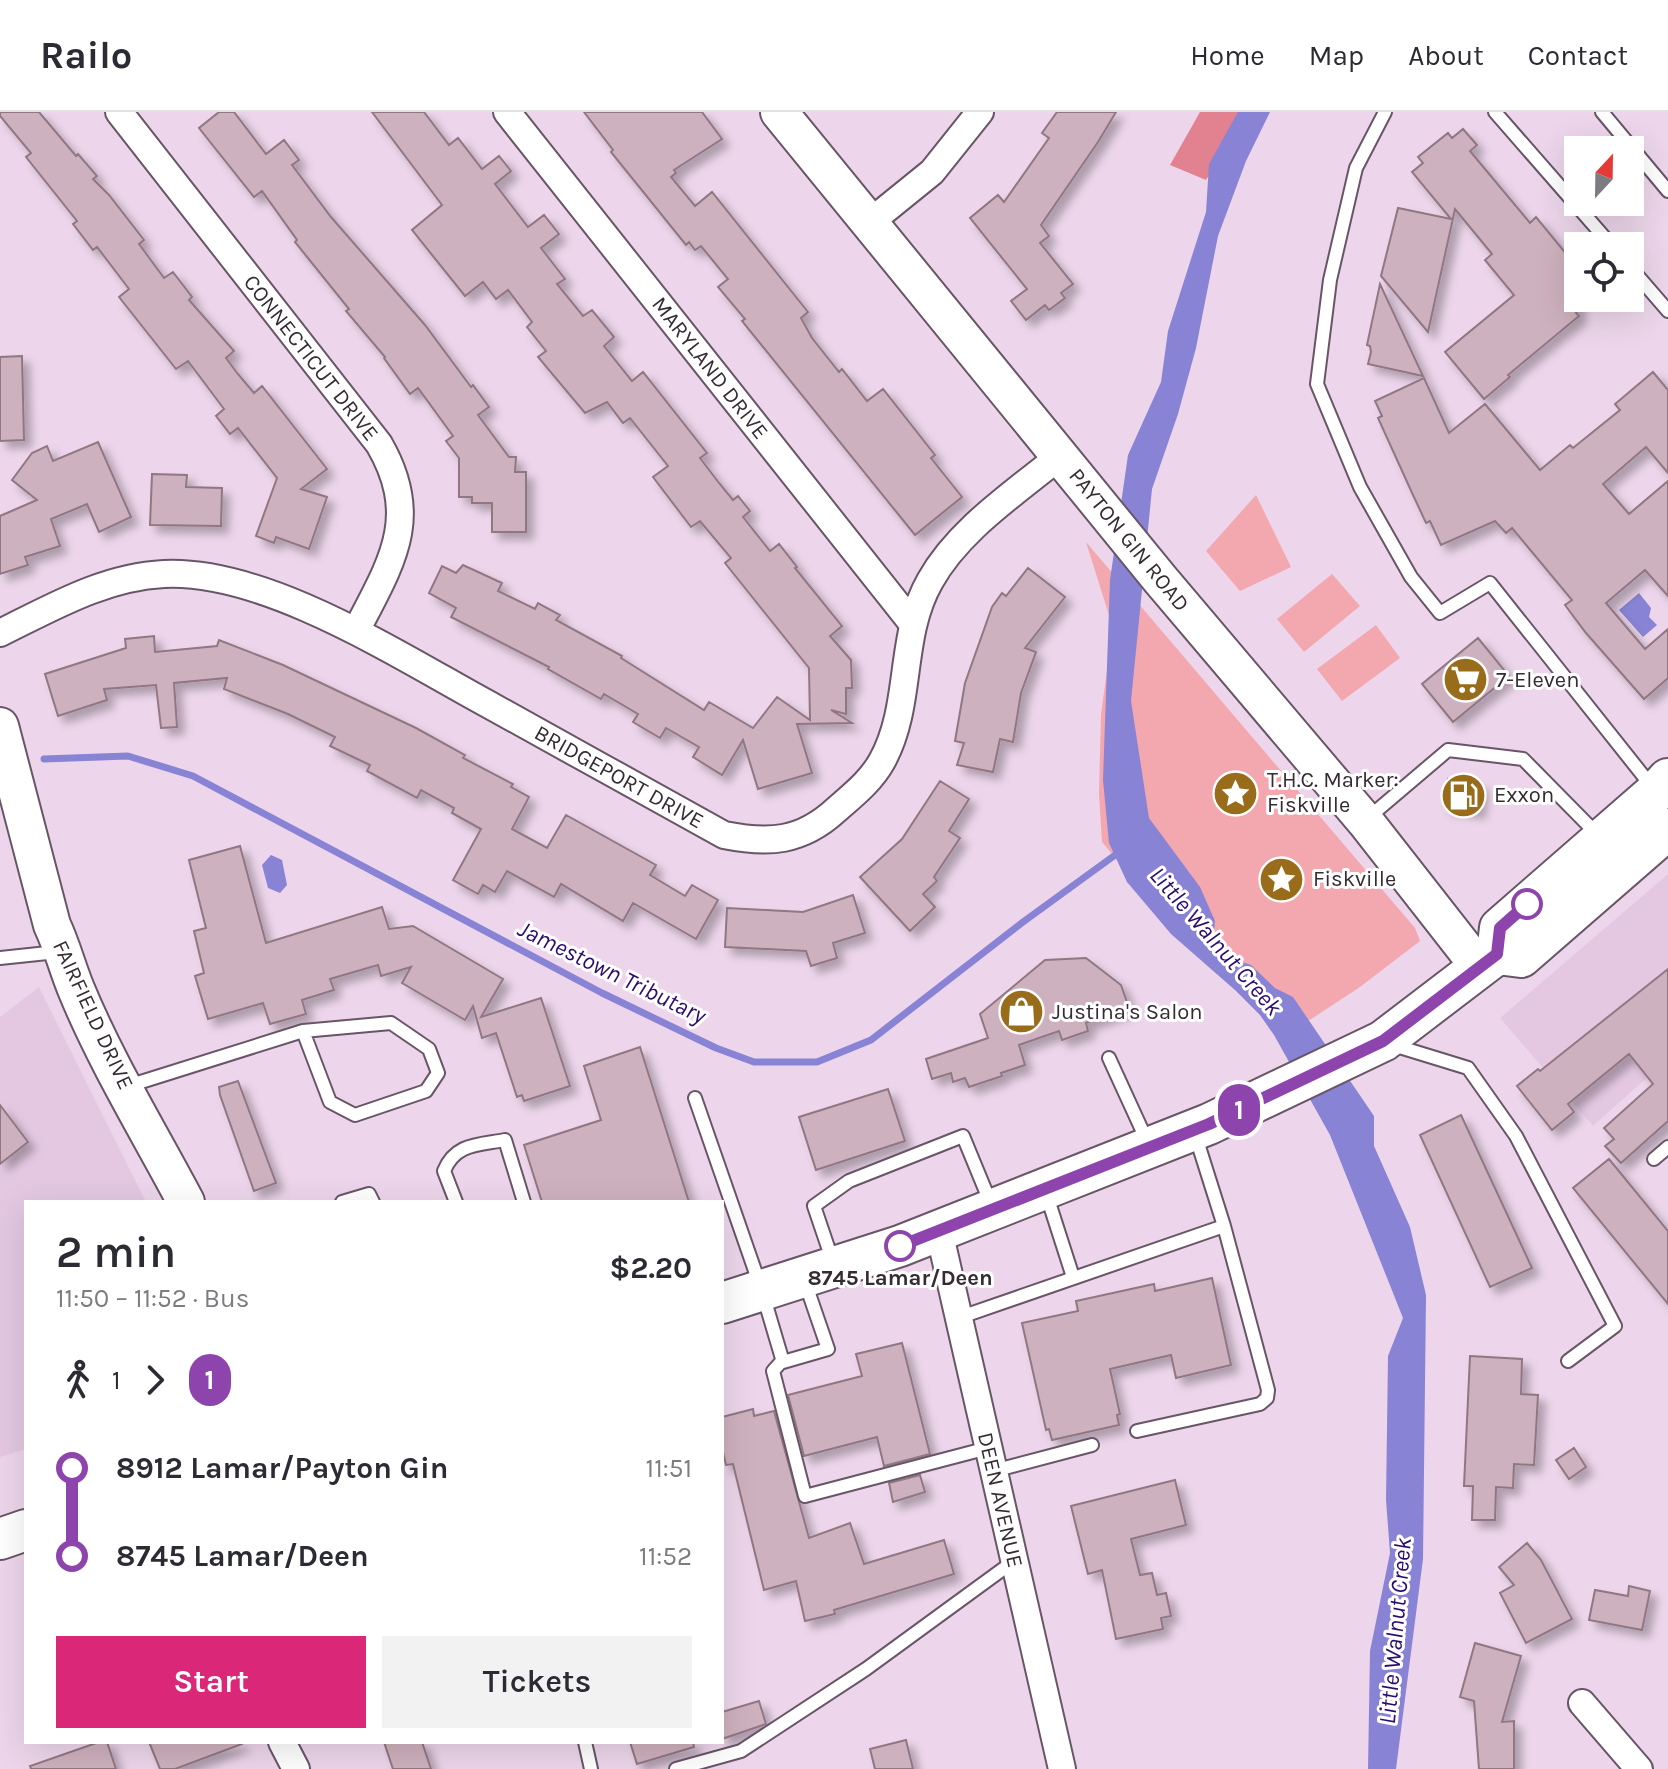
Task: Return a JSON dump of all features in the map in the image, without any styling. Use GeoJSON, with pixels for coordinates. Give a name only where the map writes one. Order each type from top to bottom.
{"type":"FeatureCollection","features":[{"type":"Feature","properties":{"kind":"main road"},"geometry":{"type":"LineString","coordinates":[[1489,961],[1500,928],[1602,840],[1665,813]]}},
{"type":"Feature","properties":{"kind":"main road"},"geometry":{"type":"LineString","coordinates":[[724,1302],[939,1231],[1202,1128],[1383,1041],[1489,961],[1521,957],[1665,813]]}},
{"type":"Feature","properties":{"kind":"main road"},"geometry":{"type":"LineString","coordinates":[[0,1539],[24,1531]]}},
{"type":"Feature","properties":{"kind":"street","name":"CONNECTICUT DRIVE"},"geometry":{"type":"LineString","coordinates":[[119,112],[379,444],[390,463],[400,499],[398,541],[393,559],[356,631]]}},
{"type":"Feature","properties":{"kind":"street","name":"MARYLAND DRIVE"},"geometry":{"type":"LineString","coordinates":[[507,112],[912,623]]}},
{"type":"Feature","properties":{"kind":"street","name":"PAYTON GIN ROAD"},"geometry":{"type":"LineString","coordinates":[[779,112],[1160,579],[1365,821],[1489,961]]}},
{"type":"Feature","properties":{"kind":"street"},"geometry":{"type":"LineString","coordinates":[[869,223],[932,172],[980,112]]}},
{"type":"Feature","properties":{"kind":"street","name":"BRIDGEPORT DRIVE"},"geometry":{"type":"LineString","coordinates":[[0,633],[105,584],[165,574],[239,583],[356,631],[724,835],[756,842],[792,838],[830,816],[880,764],[890,745],[901,706],[912,623],[930,581],[951,552],[976,526],[1072,469]]}},
{"type":"Feature","properties":{"kind":"street","name":"FAIRFIELD DRIVE"},"geometry":{"type":"LineString","coordinates":[[0,726],[52,925],[76,987],[185,1200]]}},
{"type":"Feature","properties":{"kind":"street","name":"DEEN AVENUE"},"geometry":{"type":"LineString","coordinates":[[939,1231],[1062,1769]]}},
{"type":"Feature","properties":{"kind":"street"},"geometry":{"type":"LineString","coordinates":[[1582,1703],[1639,1769]]}},
{"type":"Feature","properties":{"kind":"street"},"geometry":{"type":"LineString","coordinates":[[283,1744],[296,1769]]}},
{"type":"Feature","properties":{"kind":"lane"},"geometry":{"type":"LineString","coordinates":[[1385,112],[1356,168],[1330,280],[1317,384],[1360,487],[1411,577],[1440,613],[1490,583],[1665,813]]}},
{"type":"Feature","properties":{"kind":"lane"},"geometry":{"type":"LineString","coordinates":[[1495,112],[1600,232]]}},
{"type":"Feature","properties":{"kind":"lane"},"geometry":{"type":"LineString","coordinates":[[1602,112],[1668,191]]}},
{"type":"Feature","properties":{"kind":"lane"},"geometry":{"type":"LineString","coordinates":[[1644,283],[1668,311]]}},
{"type":"Feature","properties":{"kind":"lane"},"geometry":{"type":"LineString","coordinates":[[1365,821],[1448,750],[1523,759],[1602,840]]}},
{"type":"Feature","properties":{"kind":"lane"},"geometry":{"type":"LineString","coordinates":[[0,958],[64,951]]}},
{"type":"Feature","properties":{"kind":"lane"},"geometry":{"type":"LineString","coordinates":[[125,1087],[303,1031],[391,1023],[429,1049],[438,1073],[426,1091],[355,1115],[330,1102],[303,1031]]}},
{"type":"Feature","properties":{"kind":"lane"},"geometry":{"type":"LineString","coordinates":[[1383,1041],[1468,1068],[1516,1136],[1615,1326],[1568,1361]]}},
{"type":"Feature","properties":{"kind":"lane"},"geometry":{"type":"LineString","coordinates":[[1109,1058],[1150,1148]]}},
{"type":"Feature","properties":{"kind":"lane"},"geometry":{"type":"LineString","coordinates":[[695,1098],[762,1291],[782,1361]]}},
{"type":"Feature","properties":{"kind":"lane"},"geometry":{"type":"LineString","coordinates":[[1137,1431],[1260,1404],[1267,1398],[1268,1390],[1224,1226],[1202,1128]]}},
{"type":"Feature","properties":{"kind":"lane"},"geometry":{"type":"LineString","coordinates":[[993,1210],[963,1136],[849,1181],[814,1206],[828,1349],[782,1361],[773,1371],[805,1496],[991,1460],[1092,1445]]}},
{"type":"Feature","properties":{"kind":"lane"},"geometry":{"type":"LineString","coordinates":[[455,1200],[444,1171],[449,1157],[462,1148],[505,1140],[523,1200]]}},
{"type":"Feature","properties":{"kind":"lane"},"geometry":{"type":"LineString","coordinates":[[1654,1159],[1668,1147]]}},
{"type":"Feature","properties":{"kind":"lane"},"geometry":{"type":"LineString","coordinates":[[1045,1190],[1073,1277]]}},
{"type":"Feature","properties":{"kind":"lane"},"geometry":{"type":"LineString","coordinates":[[349,1200],[369,1194],[372,1200]]}},
{"type":"Feature","properties":{"kind":"lane"},"geometry":{"type":"LineString","coordinates":[[958,1318],[1224,1226]]}},
{"type":"Feature","properties":{"kind":"lane"},"geometry":{"type":"LineString","coordinates":[[676,1769],[741,1751],[866,1669],[1014,1561]]}},
{"type":"Feature","properties":{"kind":"lane"},"geometry":{"type":"LineString","coordinates":[[585,1744],[591,1769]]}},
{"type":"Feature","properties":{"kind":"shaded area"},"geometry":{"type":"Polygon","coordinates":[[[1200,112],[1256,112],[1231,139],[1206,180],[1170,165],[1200,112]]]}},
{"type":"Feature","properties":{"kind":"shaded area"},"geometry":{"type":"Polygon","coordinates":[[[1256,495],[1291,567],[1240,591],[1206,551],[1256,495]]]}},
{"type":"Feature","properties":{"kind":"shaded area"},"geometry":{"type":"Polygon","coordinates":[[[1086,542],[1415,928],[1420,941],[1360,987],[1296,1029],[1197,955],[1102,842],[1099,794],[1101,714],[1113,628],[1086,542]]]}},
{"type":"Feature","properties":{"kind":"shaded area"},"geometry":{"type":"Polygon","coordinates":[[[1332,574],[1360,606],[1304,652],[1277,619],[1332,574]]]}},
{"type":"Feature","properties":{"kind":"shaded area"},"geometry":{"type":"Polygon","coordinates":[[[1376,625],[1400,658],[1342,701],[1317,669],[1376,625]]]}},
{"type":"Feature","properties":{"kind":"shaded area"},"geometry":{"type":"Polygon","coordinates":[[[1668,874],[1668,1059],[1593,1126],[1500,1018],[1668,874]]]}},
{"type":"Feature","properties":{"kind":"shaded area"},"geometry":{"type":"Polygon","coordinates":[[[39,987],[145,1200],[24,1200],[24,1450],[0,1457],[0,1017],[39,987]]]}},
{"type":"Feature","properties":{"kind":"water","name":"Little Walnut Creek"},"geometry":{"type":"Polygon","coordinates":[[[1238,112],[1270,112],[1246,161],[1218,236],[1196,348],[1178,414],[1152,489],[1131,701],[1149,818],[1200,887],[1215,921],[1214,932],[1242,962],[1251,965],[1275,988],[1293,997],[1374,1116],[1374,1146],[1410,1227],[1426,1295],[1423,1559],[1396,1769],[1368,1769],[1370,1651],[1390,1553],[1386,1500],[1388,1356],[1403,1318],[1330,1135],[1274,1035],[1260,1015],[1235,990],[1171,934],[1127,882],[1109,843],[1103,780],[1110,580],[1128,455],[1161,382],[1168,331],[1206,212],[1209,164],[1238,112]]]}},
{"type":"Feature","properties":{"kind":"water"},"geometry":{"type":"Polygon","coordinates":[[[1639,593],[1651,608],[1649,617],[1657,625],[1643,637],[1619,610],[1639,593]]]}},
{"type":"Feature","properties":{"kind":"water"},"geometry":{"type":"Polygon","coordinates":[[[271,855],[282,860],[287,885],[280,893],[268,888],[262,865],[271,855]]]}},
{"type":"Feature","properties":{"kind":"building"},"geometry":{"type":"Polygon","coordinates":[[[0,112],[39,112],[76,156],[78,154],[97,176],[93,179],[144,240],[139,244],[164,278],[173,272],[192,297],[189,300],[234,351],[226,358],[237,373],[254,393],[262,386],[327,469],[301,489],[327,497],[309,549],[276,537],[274,543],[256,536],[277,478],[238,428],[230,434],[216,416],[224,409],[188,361],[176,369],[119,297],[129,289],[97,247],[93,250],[73,224],[77,221],[26,157],[31,153],[0,116],[0,112]]]}},
{"type":"Feature","properties":{"kind":"building"},"geometry":{"type":"Polygon","coordinates":[[[219,112],[234,112],[266,154],[284,140],[299,160],[292,165],[331,217],[425,325],[471,387],[473,385],[489,407],[478,415],[509,457],[516,457],[515,472],[526,472],[526,532],[492,532],[492,503],[472,503],[472,497],[459,497],[459,458],[446,441],[453,436],[418,388],[410,394],[385,357],[346,311],[349,309],[295,242],[297,240],[262,191],[254,197],[199,128],[219,112]]]}},
{"type":"Feature","properties":{"kind":"building"},"geometry":{"type":"Polygon","coordinates":[[[372,112],[424,112],[449,145],[458,138],[482,169],[499,156],[511,171],[495,184],[528,227],[544,215],[559,234],[541,248],[565,279],[557,284],[583,316],[592,310],[614,337],[604,346],[632,381],[643,372],[707,453],[700,458],[719,483],[733,500],[738,496],[750,511],[743,517],[770,551],[779,544],[842,626],[830,636],[851,660],[852,688],[846,688],[846,714],[831,710],[852,723],[797,724],[812,773],[758,789],[743,740],[722,775],[693,757],[699,747],[666,728],[660,738],[633,722],[638,714],[604,694],[601,699],[549,667],[451,617],[456,608],[429,593],[442,566],[456,573],[463,565],[502,583],[498,591],[535,609],[538,603],[560,615],[556,620],[622,656],[704,710],[709,702],[753,728],[777,697],[810,720],[809,668],[725,563],[731,558],[700,521],[691,527],[653,477],[668,466],[630,418],[623,423],[607,402],[585,413],[538,357],[546,351],[527,327],[532,322],[508,290],[496,299],[483,282],[465,296],[412,230],[442,205],[372,112]]]}},
{"type":"Feature","properties":{"kind":"building"},"geometry":{"type":"Polygon","coordinates":[[[584,112],[702,112],[722,139],[674,170],[676,173],[671,177],[695,206],[712,192],[808,312],[801,318],[812,338],[839,372],[842,369],[867,401],[883,389],[935,455],[931,458],[962,497],[915,535],[742,321],[745,319],[718,287],[728,279],[701,246],[695,250],[689,242],[686,245],[611,152],[613,150],[584,112]]]}},
{"type":"Feature","properties":{"kind":"building"},"geometry":{"type":"Polygon","coordinates":[[[1057,112],[1116,112],[1041,225],[1049,236],[1040,243],[1073,284],[1061,293],[1065,298],[1049,310],[1045,305],[1026,320],[1011,301],[1027,289],[970,218],[998,195],[1004,202],[1049,138],[1042,133],[1057,112]]]}},
{"type":"Feature","properties":{"kind":"building"},"geometry":{"type":"Polygon","coordinates":[[[1463,129],[1477,145],[1470,151],[1530,223],[1536,217],[1564,251],[1564,312],[1577,312],[1579,316],[1484,399],[1445,352],[1514,295],[1485,260],[1492,254],[1455,209],[1428,332],[1381,276],[1398,208],[1451,219],[1412,172],[1423,163],[1418,157],[1448,133],[1452,138],[1463,129]]]}},
{"type":"Feature","properties":{"kind":"building"},"geometry":{"type":"Polygon","coordinates":[[[1380,284],[1423,376],[1368,364],[1371,352],[1367,345],[1380,284]]]}},
{"type":"Feature","properties":{"kind":"building"},"geometry":{"type":"Polygon","coordinates":[[[22,356],[24,440],[0,441],[0,357],[22,356]]]}},
{"type":"Feature","properties":{"kind":"building"},"geometry":{"type":"Polygon","coordinates":[[[1653,372],[1668,390],[1668,473],[1646,447],[1603,484],[1629,514],[1668,481],[1668,596],[1645,570],[1606,603],[1645,649],[1668,629],[1668,678],[1644,699],[1586,633],[1565,605],[1572,600],[1512,528],[1506,533],[1495,521],[1441,545],[1413,495],[1378,418],[1382,416],[1375,401],[1424,378],[1449,433],[1485,404],[1540,470],[1620,410],[1615,404],[1653,372]]]}},
{"type":"Feature","properties":{"kind":"building"},"geometry":{"type":"Polygon","coordinates":[[[98,442],[131,517],[99,532],[87,504],[51,519],[60,546],[25,557],[28,565],[0,574],[0,516],[37,500],[12,480],[32,453],[47,446],[53,461],[98,442]]]}},
{"type":"Feature","properties":{"kind":"building"},"geometry":{"type":"Polygon","coordinates":[[[152,474],[187,475],[186,487],[222,488],[221,526],[150,525],[152,474]]]}},
{"type":"Feature","properties":{"kind":"building"},"geometry":{"type":"Polygon","coordinates":[[[1028,568],[1065,597],[1025,648],[1036,652],[1021,693],[1013,742],[1000,739],[993,772],[957,765],[964,743],[955,741],[965,683],[992,607],[1002,593],[1006,596],[1028,568]]]}},
{"type":"Feature","properties":{"kind":"building"},"geometry":{"type":"Polygon","coordinates":[[[154,636],[155,652],[217,646],[219,640],[283,665],[416,728],[465,755],[463,758],[513,784],[511,787],[529,797],[512,829],[547,848],[566,815],[656,865],[650,875],[685,896],[692,885],[718,900],[696,939],[633,903],[623,921],[561,884],[554,897],[507,871],[495,892],[483,885],[478,894],[453,880],[481,829],[452,813],[454,808],[421,790],[417,798],[367,771],[370,765],[330,746],[335,737],[288,714],[224,689],[227,678],[174,683],[177,727],[161,728],[156,685],[104,689],[107,700],[58,716],[45,674],[126,648],[125,639],[154,636]]]}},
{"type":"Feature","properties":{"kind":"building","name":"7-Eleven"},"geometry":{"type":"Polygon","coordinates":[[[1478,638],[1509,676],[1453,722],[1422,684],[1478,638]]]}},
{"type":"Feature","properties":{"kind":"building","name":"Exxon"},"geometry":{"type":"Polygon","coordinates":[[[1448,779],[1481,784],[1478,811],[1444,806],[1448,779]]]}},
{"type":"Feature","properties":{"kind":"building"},"geometry":{"type":"Polygon","coordinates":[[[940,781],[969,799],[949,831],[960,838],[934,877],[937,881],[923,894],[935,907],[910,931],[860,877],[902,839],[940,781]]]}},
{"type":"Feature","properties":{"kind":"building"},"geometry":{"type":"Polygon","coordinates":[[[240,846],[266,943],[382,907],[389,929],[413,926],[503,979],[481,1017],[541,998],[570,1086],[524,1101],[522,1095],[517,1097],[496,1033],[482,1038],[473,1006],[465,1020],[402,983],[411,967],[381,976],[378,965],[330,979],[334,990],[302,1000],[306,1014],[270,1024],[263,1003],[208,1019],[195,976],[204,973],[194,931],[206,928],[189,860],[240,846]]]}},
{"type":"Feature","properties":{"kind":"building"},"geometry":{"type":"Polygon","coordinates":[[[853,895],[865,933],[833,943],[837,958],[811,966],[806,951],[725,947],[727,908],[803,912],[853,895]]]}},
{"type":"Feature","properties":{"kind":"building"},"geometry":{"type":"Polygon","coordinates":[[[1086,958],[1121,985],[1129,1008],[1086,1023],[1088,1031],[1062,1040],[1059,1031],[1019,1045],[1025,1065],[1001,1073],[1002,1076],[969,1087],[965,1078],[953,1082],[951,1073],[932,1079],[926,1059],[988,1038],[980,1014],[1045,960],[1086,958]]]}},
{"type":"Feature","properties":{"kind":"building"},"geometry":{"type":"Polygon","coordinates":[[[1668,969],[1668,1121],[1621,1163],[1605,1146],[1614,1139],[1604,1128],[1653,1084],[1629,1054],[1568,1104],[1574,1112],[1552,1130],[1517,1086],[1668,969]]]}},
{"type":"Feature","properties":{"kind":"building"},"geometry":{"type":"Polygon","coordinates":[[[640,1047],[688,1200],[541,1200],[524,1145],[601,1120],[584,1066],[640,1047]]]}},
{"type":"Feature","properties":{"kind":"building"},"geometry":{"type":"Polygon","coordinates":[[[238,1081],[276,1183],[254,1191],[220,1095],[219,1087],[238,1081]]]}},
{"type":"Feature","properties":{"kind":"building"},"geometry":{"type":"Polygon","coordinates":[[[888,1089],[905,1141],[816,1170],[799,1117],[888,1089]]]}},
{"type":"Feature","properties":{"kind":"building"},"geometry":{"type":"Polygon","coordinates":[[[0,1105],[28,1142],[0,1164],[0,1105]]]}},
{"type":"Feature","properties":{"kind":"building"},"geometry":{"type":"Polygon","coordinates":[[[1461,1115],[1532,1268],[1490,1287],[1420,1135],[1461,1115]]]}},
{"type":"Feature","properties":{"kind":"building"},"geometry":{"type":"Polygon","coordinates":[[[1609,1159],[1668,1231],[1668,1304],[1573,1188],[1609,1159]]]}},
{"type":"Feature","properties":{"kind":"building"},"geometry":{"type":"Polygon","coordinates":[[[1212,1278],[1231,1365],[1176,1378],[1171,1355],[1110,1369],[1120,1414],[1117,1415],[1119,1425],[1052,1440],[1049,1429],[1046,1430],[1022,1323],[1078,1311],[1076,1301],[1154,1284],[1155,1291],[1212,1278]]]}},
{"type":"Feature","properties":{"kind":"building"},"geometry":{"type":"Polygon","coordinates":[[[902,1343],[930,1454],[884,1466],[877,1437],[804,1456],[788,1395],[862,1376],[856,1354],[902,1343]]]}},
{"type":"Feature","properties":{"kind":"building"},"geometry":{"type":"Polygon","coordinates":[[[1470,1356],[1522,1359],[1521,1394],[1538,1395],[1534,1465],[1514,1464],[1513,1488],[1496,1487],[1495,1520],[1472,1520],[1473,1486],[1464,1486],[1470,1356]]]}},
{"type":"Feature","properties":{"kind":"building"},"geometry":{"type":"Polygon","coordinates":[[[753,1409],[754,1416],[774,1411],[809,1538],[850,1523],[864,1564],[944,1540],[954,1574],[805,1621],[796,1581],[764,1590],[733,1464],[726,1465],[724,1456],[724,1416],[753,1409]]]}},
{"type":"Feature","properties":{"kind":"building"},"geometry":{"type":"Polygon","coordinates":[[[1574,1448],[1586,1467],[1569,1479],[1556,1460],[1574,1448]]]}},
{"type":"Feature","properties":{"kind":"building"},"geometry":{"type":"Polygon","coordinates":[[[920,1475],[925,1492],[893,1502],[889,1483],[920,1475]]]}},
{"type":"Feature","properties":{"kind":"building"},"geometry":{"type":"Polygon","coordinates":[[[1175,1480],[1186,1525],[1131,1539],[1140,1575],[1152,1573],[1157,1595],[1166,1593],[1171,1616],[1161,1618],[1163,1629],[1116,1639],[1102,1570],[1088,1574],[1071,1506],[1175,1480]]]}},
{"type":"Feature","properties":{"kind":"building"},"geometry":{"type":"Polygon","coordinates":[[[1527,1543],[1541,1560],[1572,1619],[1526,1643],[1500,1593],[1514,1585],[1499,1567],[1527,1543]]]}},
{"type":"Feature","properties":{"kind":"building"},"geometry":{"type":"Polygon","coordinates":[[[1629,1586],[1650,1591],[1642,1630],[1589,1620],[1595,1590],[1628,1596],[1629,1586]]]}},
{"type":"Feature","properties":{"kind":"building"},"geometry":{"type":"Polygon","coordinates":[[[1475,1643],[1521,1656],[1502,1722],[1514,1721],[1514,1769],[1479,1769],[1474,1701],[1460,1697],[1475,1643]]]}},
{"type":"Feature","properties":{"kind":"building"},"geometry":{"type":"Polygon","coordinates":[[[759,1701],[766,1724],[724,1738],[724,1711],[759,1701]]]}},
{"type":"Feature","properties":{"kind":"building"},"geometry":{"type":"Polygon","coordinates":[[[906,1740],[913,1769],[875,1769],[870,1749],[906,1740]]]}},
{"type":"Feature","properties":{"kind":"building"},"geometry":{"type":"Polygon","coordinates":[[[93,1744],[108,1744],[116,1769],[31,1769],[30,1766],[93,1744]]]}},
{"type":"Feature","properties":{"kind":"building"},"geometry":{"type":"Polygon","coordinates":[[[150,1744],[242,1744],[175,1769],[160,1769],[150,1744]]]}},
{"type":"Feature","properties":{"kind":"building"},"geometry":{"type":"Polygon","coordinates":[[[385,1744],[423,1744],[431,1769],[393,1769],[385,1744]]]}},
{"type":"Feature","properties":{"kind":"building"},"geometry":{"type":"Polygon","coordinates":[[[631,1744],[693,1744],[694,1747],[637,1764],[631,1744]]]}},
{"type":"Feature","properties":{"kind":"waterway","name":"Jamestown Tributary"},"geometry":{"type":"LineString","coordinates":[[44,759],[128,756],[193,776],[602,993],[716,1048],[754,1062],[817,1062],[871,1040],[1122,850]]}},
{"type":"Feature","properties":{"kind":"bus line","name":"1"},"geometry":{"type":"LineString","coordinates":[[900,1246],[1209,1124],[1383,1041],[1497,954],[1500,928],[1527,904]]}},
{"type":"Feature","properties":{"kind":"place","name":"7-Eleven"},"geometry":{"type":"Point","coordinates":[1465,680]}},
{"type":"Feature","properties":{"kind":"place","name":"T.H.C. Marker: Fiskville"},"geometry":{"type":"Point","coordinates":[1236,793]}},
{"type":"Feature","properties":{"kind":"place","name":"Exxon"},"geometry":{"type":"Point","coordinates":[1463,795]}},
{"type":"Feature","properties":{"kind":"place","name":"Fiskville"},"geometry":{"type":"Point","coordinates":[1282,879]}},
{"type":"Feature","properties":{"kind":"place","name":"Justina's Salon"},"geometry":{"type":"Point","coordinates":[1021,1012]}},
{"type":"Feature","properties":{"kind":"place","name":"8745 Lamar/Deen"},"geometry":{"type":"Point","coordinates":[900,1246]}}]}
